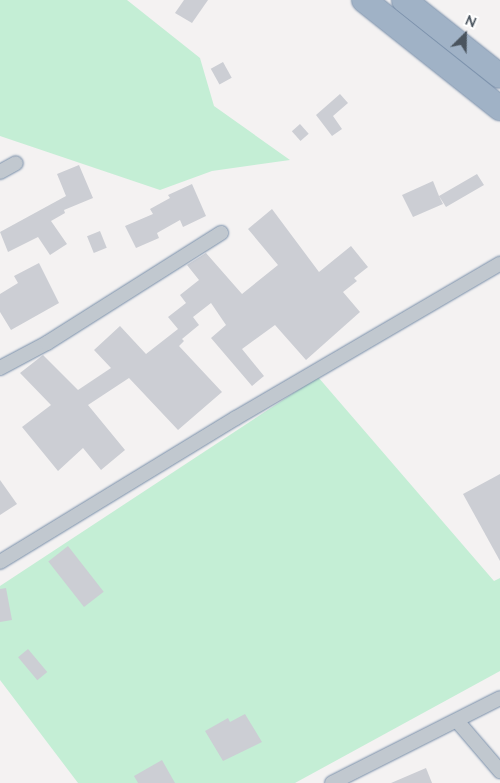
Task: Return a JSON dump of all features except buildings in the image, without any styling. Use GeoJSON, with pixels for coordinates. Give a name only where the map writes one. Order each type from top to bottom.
{"type":"FeatureCollection","features":[{"type":"Feature","properties":{"kind":"highway"},"geometry":{"type":"LineString","coordinates":[[364,0],[500,108]]}},
{"type":"Feature","properties":{"kind":"highway"},"geometry":{"type":"LineString","coordinates":[[404,0],[500,76]]}},
{"type":"Feature","properties":{"kind":"street"},"geometry":{"type":"LineString","coordinates":[[0,172],[16,163]]}},
{"type":"Feature","properties":{"kind":"street"},"geometry":{"type":"LineString","coordinates":[[0,368],[47,343],[221,232]]}},
{"type":"Feature","properties":{"kind":"street"},"geometry":{"type":"LineString","coordinates":[[0,562],[244,413],[500,264]]}},
{"type":"Feature","properties":{"kind":"street"},"geometry":{"type":"LineString","coordinates":[[332,783],[352,779],[500,698]]}},
{"type":"Feature","properties":{"kind":"street"},"geometry":{"type":"LineString","coordinates":[[458,722],[500,771]]}},
{"type":"Feature","properties":{"kind":"green space"},"geometry":{"type":"Polygon","coordinates":[[[0,0],[127,0],[200,58],[214,106],[290,160],[212,171],[160,190],[0,136],[0,0]]]}},
{"type":"Feature","properties":{"kind":"green space"},"geometry":{"type":"Polygon","coordinates":[[[318,377],[494,581],[500,578],[500,671],[295,783],[78,783],[0,680],[0,586],[318,377]]]}}]}
